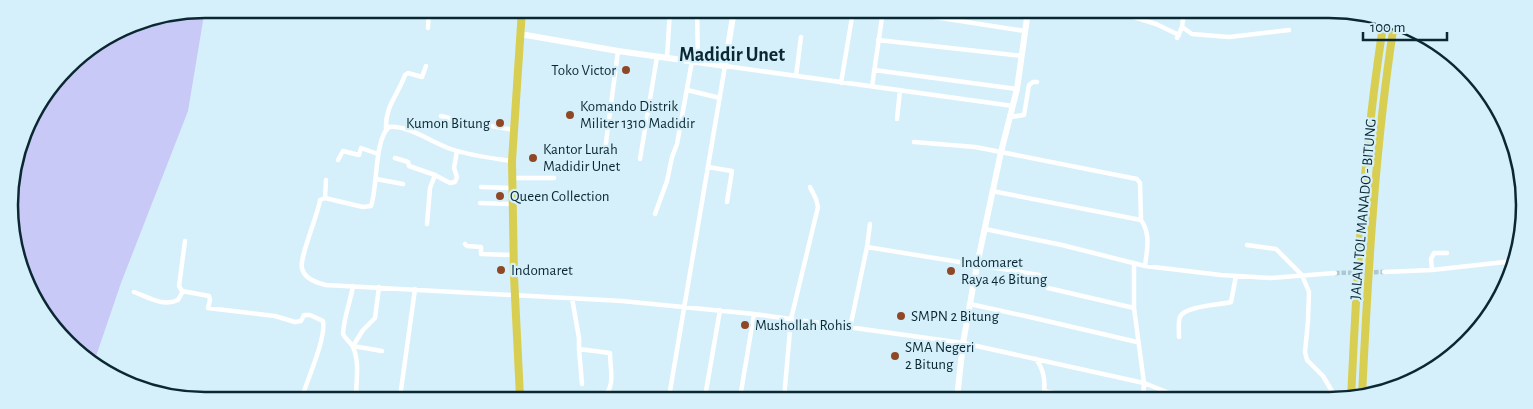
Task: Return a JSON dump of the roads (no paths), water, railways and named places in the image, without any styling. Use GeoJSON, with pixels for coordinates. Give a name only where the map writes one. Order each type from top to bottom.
{"type":"FeatureCollection","features":[{"type":"Feature","properties":{"kind":"highway"},"geometry":{"type":"LineString","coordinates":[[520,392],[515,295],[512,160],[521,18]]}},
{"type":"Feature","properties":{"kind":"highway","name":"JALAN TOL MANADO - BITUNG"},"geometry":{"type":"LineString","coordinates":[[1351,390],[1357,279],[1370,120],[1383,26]]}},
{"type":"Feature","properties":{"kind":"highway","name":"JALAN TOL MANADO - BITUNG"},"geometry":{"type":"LineString","coordinates":[[1362,388],[1367,279],[1374,195],[1382,111],[1393,29]]}},
{"type":"Feature","properties":{"kind":"street"},"geometry":{"type":"LineString","coordinates":[[428,28],[429,18]]}},
{"type":"Feature","properties":{"kind":"street"},"geometry":{"type":"LineString","coordinates":[[667,58],[670,18]]}},
{"type":"Feature","properties":{"kind":"street"},"geometry":{"type":"LineString","coordinates":[[655,214],[667,180],[695,62],[697,18]]}},
{"type":"Feature","properties":{"kind":"street"},"geometry":{"type":"LineString","coordinates":[[670,392],[733,18]]}},
{"type":"Feature","properties":{"kind":"street"},"geometry":{"type":"LineString","coordinates":[[840,82],[852,18]]}},
{"type":"Feature","properties":{"kind":"street"},"geometry":{"type":"LineString","coordinates":[[872,86],[882,18]]}},
{"type":"Feature","properties":{"kind":"street"},"geometry":{"type":"LineString","coordinates":[[941,18],[1025,31]]}},
{"type":"Feature","properties":{"kind":"street"},"geometry":{"type":"LineString","coordinates":[[958,392],[963,343],[977,265],[992,191],[1017,90],[1027,18]]}},
{"type":"Feature","properties":{"kind":"street"},"geometry":{"type":"LineString","coordinates":[[1137,18],[1156,24],[1178,36],[1183,18]]}},
{"type":"Feature","properties":{"kind":"street"},"geometry":{"type":"LineString","coordinates":[[1182,27],[1192,34],[1229,37],[1289,30]]}},
{"type":"Feature","properties":{"kind":"street"},"geometry":{"type":"LineString","coordinates":[[520,34],[657,57],[1013,106]]}},
{"type":"Feature","properties":{"kind":"street"},"geometry":{"type":"LineString","coordinates":[[796,76],[801,37]]}},
{"type":"Feature","properties":{"kind":"street"},"geometry":{"type":"LineString","coordinates":[[878,40],[1022,56]]}},
{"type":"Feature","properties":{"kind":"street"},"geometry":{"type":"LineString","coordinates":[[605,150],[618,51]]}},
{"type":"Feature","properties":{"kind":"street"},"geometry":{"type":"LineString","coordinates":[[640,159],[657,57]]}},
{"type":"Feature","properties":{"kind":"street"},"geometry":{"type":"LineString","coordinates":[[426,66],[422,77],[408,73],[405,75],[400,90],[389,106],[386,129],[378,154],[372,204],[368,206],[325,198],[320,200],[302,259],[302,270],[307,277],[318,283],[572,298],[684,306],[754,314],[963,343],[1144,383],[1167,392]]}},
{"type":"Feature","properties":{"kind":"street"},"geometry":{"type":"LineString","coordinates":[[874,70],[1017,90]]}},
{"type":"Feature","properties":{"kind":"street"},"geometry":{"type":"LineString","coordinates":[[1010,117],[1024,115],[1029,86],[1033,82],[1037,82]]}},
{"type":"Feature","properties":{"kind":"street"},"geometry":{"type":"LineString","coordinates":[[687,90],[720,98]]}},
{"type":"Feature","properties":{"kind":"street"},"geometry":{"type":"LineString","coordinates":[[896,119],[900,90]]}},
{"type":"Feature","properties":{"kind":"street"},"geometry":{"type":"LineString","coordinates":[[441,116],[514,130]]}},
{"type":"Feature","properties":{"kind":"street"},"geometry":{"type":"LineString","coordinates":[[386,129],[392,126],[475,156],[512,160]]}},
{"type":"Feature","properties":{"kind":"street"},"geometry":{"type":"LineString","coordinates":[[914,142],[1001,152],[1137,179],[1140,182],[1141,220],[1145,225],[1148,239],[1145,266]]}},
{"type":"Feature","properties":{"kind":"street"},"geometry":{"type":"LineString","coordinates":[[338,160],[343,151],[359,155],[361,148],[378,154]]}},
{"type":"Feature","properties":{"kind":"street"},"geometry":{"type":"LineString","coordinates":[[395,158],[408,162],[409,166],[450,183],[455,182],[454,168],[457,151]]}},
{"type":"Feature","properties":{"kind":"street"},"geometry":{"type":"LineString","coordinates":[[708,166],[732,172],[727,202]]}},
{"type":"Feature","properties":{"kind":"street"},"geometry":{"type":"LineString","coordinates":[[427,224],[430,188],[435,176]]}},
{"type":"Feature","properties":{"kind":"street"},"geometry":{"type":"LineString","coordinates":[[512,178],[554,178]]}},
{"type":"Feature","properties":{"kind":"street"},"geometry":{"type":"LineString","coordinates":[[376,179],[403,184]]}},
{"type":"Feature","properties":{"kind":"street"},"geometry":{"type":"LineString","coordinates":[[325,198],[326,180]]}},
{"type":"Feature","properties":{"kind":"street"},"geometry":{"type":"LineString","coordinates":[[481,187],[512,188]]}},
{"type":"Feature","properties":{"kind":"street"},"geometry":{"type":"LineString","coordinates":[[785,392],[791,319],[818,212],[818,203],[810,187]]}},
{"type":"Feature","properties":{"kind":"street"},"geometry":{"type":"LineString","coordinates":[[992,191],[1141,220]]}},
{"type":"Feature","properties":{"kind":"street"},"geometry":{"type":"LineString","coordinates":[[480,203],[513,204]]}},
{"type":"Feature","properties":{"kind":"street"},"geometry":{"type":"LineString","coordinates":[[850,328],[870,224]]}},
{"type":"Feature","properties":{"kind":"street"},"geometry":{"type":"LineString","coordinates":[[985,229],[1062,245],[1145,266],[1271,278],[1335,273]]}},
{"type":"Feature","properties":{"kind":"street"},"geometry":{"type":"LineString","coordinates":[[185,241],[179,286],[183,291],[209,296],[208,306],[211,309],[275,316],[298,322],[306,314],[321,319],[324,323],[318,351],[304,392]]}},
{"type":"Feature","properties":{"kind":"street"},"geometry":{"type":"LineString","coordinates":[[465,244],[467,246],[481,247],[481,254],[514,255]]}},
{"type":"Feature","properties":{"kind":"street"},"geometry":{"type":"LineString","coordinates":[[1248,245],[1276,249],[1302,275],[1309,292],[1305,352],[1307,360],[1323,376],[1332,392]]}},
{"type":"Feature","properties":{"kind":"street"},"geometry":{"type":"LineString","coordinates":[[867,247],[1039,275],[1048,288],[1134,308]]}},
{"type":"Feature","properties":{"kind":"street"},"geometry":{"type":"LineString","coordinates":[[1432,270],[1431,259],[1434,253],[1448,253]]}},
{"type":"Feature","properties":{"kind":"street"},"geometry":{"type":"LineString","coordinates":[[1384,272],[1432,270],[1507,262]]}},
{"type":"Feature","properties":{"kind":"street"},"geometry":{"type":"LineString","coordinates":[[1134,263],[1134,308],[1137,342],[1144,383],[1143,392]]}},
{"type":"Feature","properties":{"kind":"street"},"geometry":{"type":"LineString","coordinates":[[1179,337],[1180,317],[1184,312],[1231,302],[1236,276]]}},
{"type":"Feature","properties":{"kind":"street"},"geometry":{"type":"LineString","coordinates":[[353,286],[350,305],[345,314],[344,337],[353,346],[382,351]]}},
{"type":"Feature","properties":{"kind":"street"},"geometry":{"type":"LineString","coordinates":[[356,392],[358,375],[353,346],[363,330],[375,318],[379,287]]}},
{"type":"Feature","properties":{"kind":"street"},"geometry":{"type":"LineString","coordinates":[[401,392],[415,289]]}},
{"type":"Feature","properties":{"kind":"street"},"geometry":{"type":"LineString","coordinates":[[134,292],[158,302],[168,302],[178,300],[183,291]]}},
{"type":"Feature","properties":{"kind":"street"},"geometry":{"type":"LineString","coordinates":[[572,298],[580,338],[582,384]]}},
{"type":"Feature","properties":{"kind":"street"},"geometry":{"type":"LineString","coordinates":[[970,304],[1137,342]]}},
{"type":"Feature","properties":{"kind":"street"},"geometry":{"type":"LineString","coordinates":[[706,392],[720,310]]}},
{"type":"Feature","properties":{"kind":"street"},"geometry":{"type":"LineString","coordinates":[[741,392],[754,314]]}},
{"type":"Feature","properties":{"kind":"street"},"geometry":{"type":"LineString","coordinates":[[579,349],[610,354],[611,385],[609,392]]}},
{"type":"Feature","properties":{"kind":"street"},"geometry":{"type":"LineString","coordinates":[[1036,359],[1045,378],[1044,391],[1049,392]]}},
{"type":"Feature","properties":{"kind":"water"},"geometry":{"type":"Polygon","coordinates":[[[204,18],[188,111],[121,283],[96,356],[72,337],[56,318],[43,298],[27,265],[19,229],[18,192],[27,144],[43,111],[56,91],[72,72],[91,56],[111,43],[144,27],[180,19],[204,18]]]}},
{"type":"Feature","properties":{"kind":"tunnel"},"geometry":{"type":"LineString","coordinates":[[1335,273],[1384,272]]}},
{"type":"Feature","properties":{"kind":"place","name":"Toko Victor"},"geometry":{"type":"Point","coordinates":[626,70]}},
{"type":"Feature","properties":{"kind":"place","name":"Komando Distrik Militer 1310 Madidir"},"geometry":{"type":"Point","coordinates":[570,115]}},
{"type":"Feature","properties":{"kind":"place","name":"Kumon Bitung"},"geometry":{"type":"Point","coordinates":[500,123]}},
{"type":"Feature","properties":{"kind":"place","name":"Kantor Lurah Madidir Unet"},"geometry":{"type":"Point","coordinates":[533,158]}},
{"type":"Feature","properties":{"kind":"place","name":"Queen Collection"},"geometry":{"type":"Point","coordinates":[500,196]}},
{"type":"Feature","properties":{"kind":"place","name":"Indomaret"},"geometry":{"type":"Point","coordinates":[501,270]}},
{"type":"Feature","properties":{"kind":"place","name":"Indomaret Raya 46 Bitung"},"geometry":{"type":"Point","coordinates":[951,271]}},
{"type":"Feature","properties":{"kind":"place","name":"SMPN 2 Bitung"},"geometry":{"type":"Point","coordinates":[901,316]}},
{"type":"Feature","properties":{"kind":"place","name":"Mushollah Rohis"},"geometry":{"type":"Point","coordinates":[745,325]}},
{"type":"Feature","properties":{"kind":"place","name":"SMA Negeri 2 Bitung"},"geometry":{"type":"Point","coordinates":[895,356]}},
{"type":"Feature","properties":{"kind":"district","name":"Madidir Unet"},"geometry":{"type":"Point","coordinates":[732,54]}}]}
